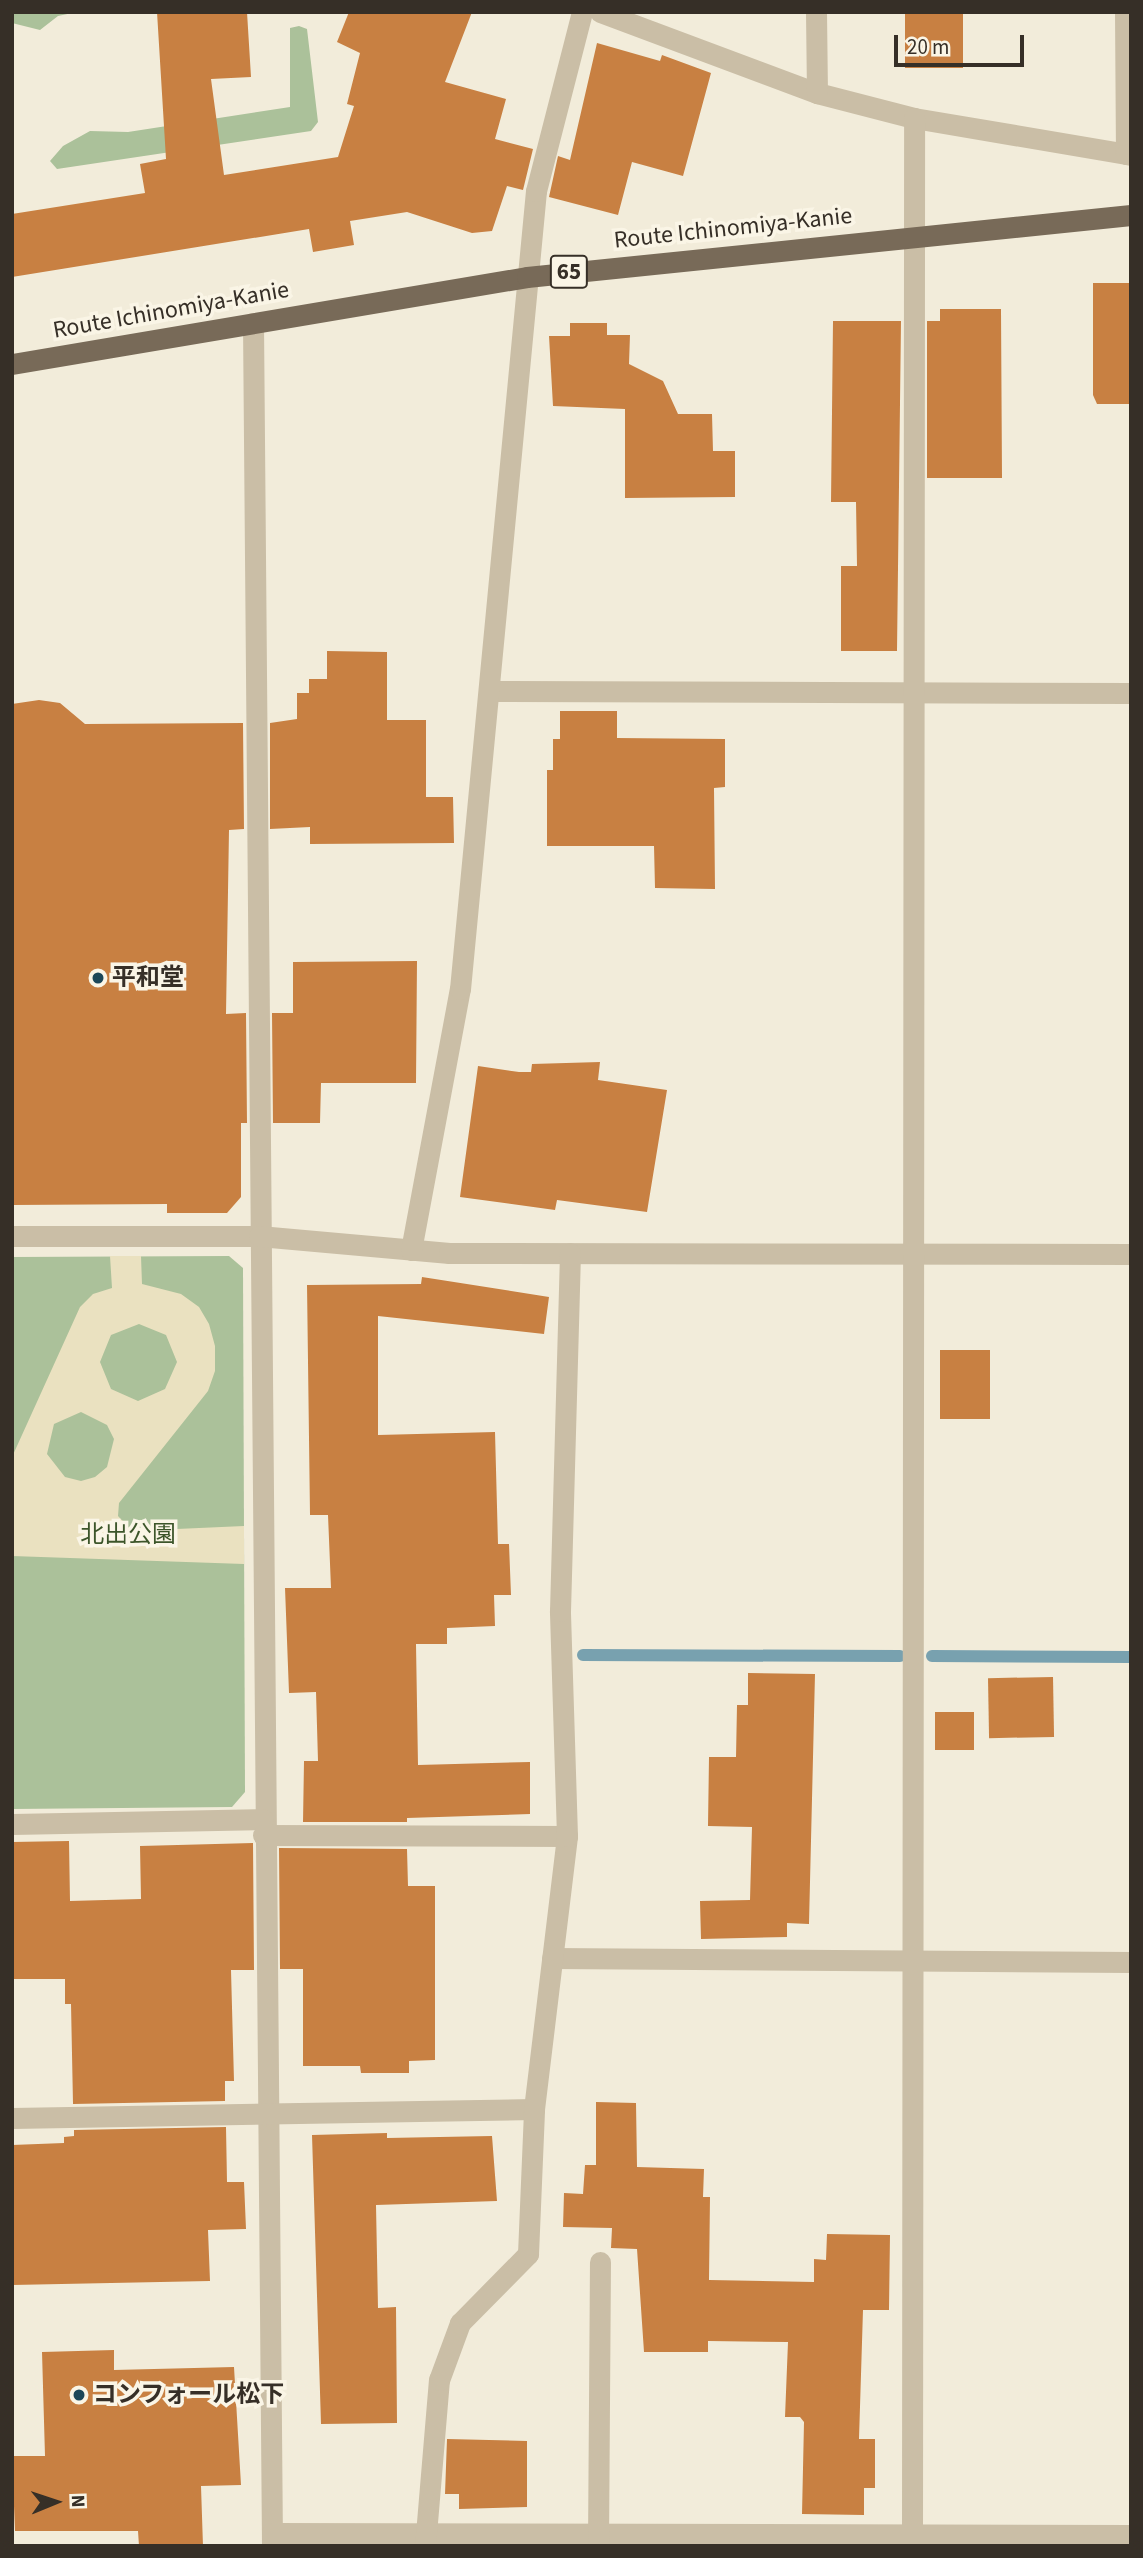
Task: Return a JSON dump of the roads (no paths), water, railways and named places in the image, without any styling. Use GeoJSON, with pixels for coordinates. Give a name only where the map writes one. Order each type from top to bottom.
{"type":"FeatureCollection","features":[{"type":"Feature","properties":{"kind":"main road","name":"Route Ichinomiya-Kanie"},"geometry":{"type":"LineString","coordinates":[[12,364],[527,277],[1131,215]]}},
{"type":"Feature","properties":{"kind":"street"},"geometry":{"type":"LineString","coordinates":[[411,1250],[460,989],[491,691],[536,191],[582,12]]}},
{"type":"Feature","properties":{"kind":"street"},"geometry":{"type":"LineString","coordinates":[[600,12],[817,93],[914,118],[1129,154],[1125,12]]}},
{"type":"Feature","properties":{"kind":"street"},"geometry":{"type":"LineString","coordinates":[[816,12],[817,93]]}},
{"type":"Feature","properties":{"kind":"street"},"geometry":{"type":"LineString","coordinates":[[912,2540],[917,236],[914,118]]}},
{"type":"Feature","properties":{"kind":"street"},"geometry":{"type":"LineString","coordinates":[[253,323],[265,2114],[272,2540],[912,2540],[1131,2535]]}},
{"type":"Feature","properties":{"kind":"street"},"geometry":{"type":"LineString","coordinates":[[491,691],[1131,693]]}},
{"type":"Feature","properties":{"kind":"street"},"geometry":{"type":"LineString","coordinates":[[12,1236],[259,1236],[411,1250],[1131,1254]]}},
{"type":"Feature","properties":{"kind":"street"},"geometry":{"type":"LineString","coordinates":[[426,2539],[439,2381],[455,2334],[460,2323],[528,2254],[534,2109],[567,1836],[560,1611],[570,1252]]}},
{"type":"Feature","properties":{"kind":"street"},"geometry":{"type":"LineString","coordinates":[[12,1824],[263,1827],[567,1836]]}},
{"type":"Feature","properties":{"kind":"street"},"geometry":{"type":"LineString","coordinates":[[552,1958],[1131,1962]]}},
{"type":"Feature","properties":{"kind":"street"},"geometry":{"type":"LineString","coordinates":[[12,2118],[534,2109]]}},
{"type":"Feature","properties":{"kind":"street"},"geometry":{"type":"LineString","coordinates":[[598,2540],[600,2262]]}},
{"type":"Feature","properties":{"kind":"waterway"},"geometry":{"type":"LineString","coordinates":[[583,1655],[900,1656]]}},
{"type":"Feature","properties":{"kind":"waterway"},"geometry":{"type":"LineString","coordinates":[[932,1656],[1131,1657]]}},
{"type":"Feature","properties":{"kind":"place","name":"平和堂"},"geometry":{"type":"Point","coordinates":[98,978]}},
{"type":"Feature","properties":{"kind":"place","name":"コンフォール松下"},"geometry":{"type":"Point","coordinates":[79,2395]}},
{"type":"Feature","properties":{"kind":"park label","name":"北出公園"},"geometry":{"type":"Point","coordinates":[128,1535]}}]}
